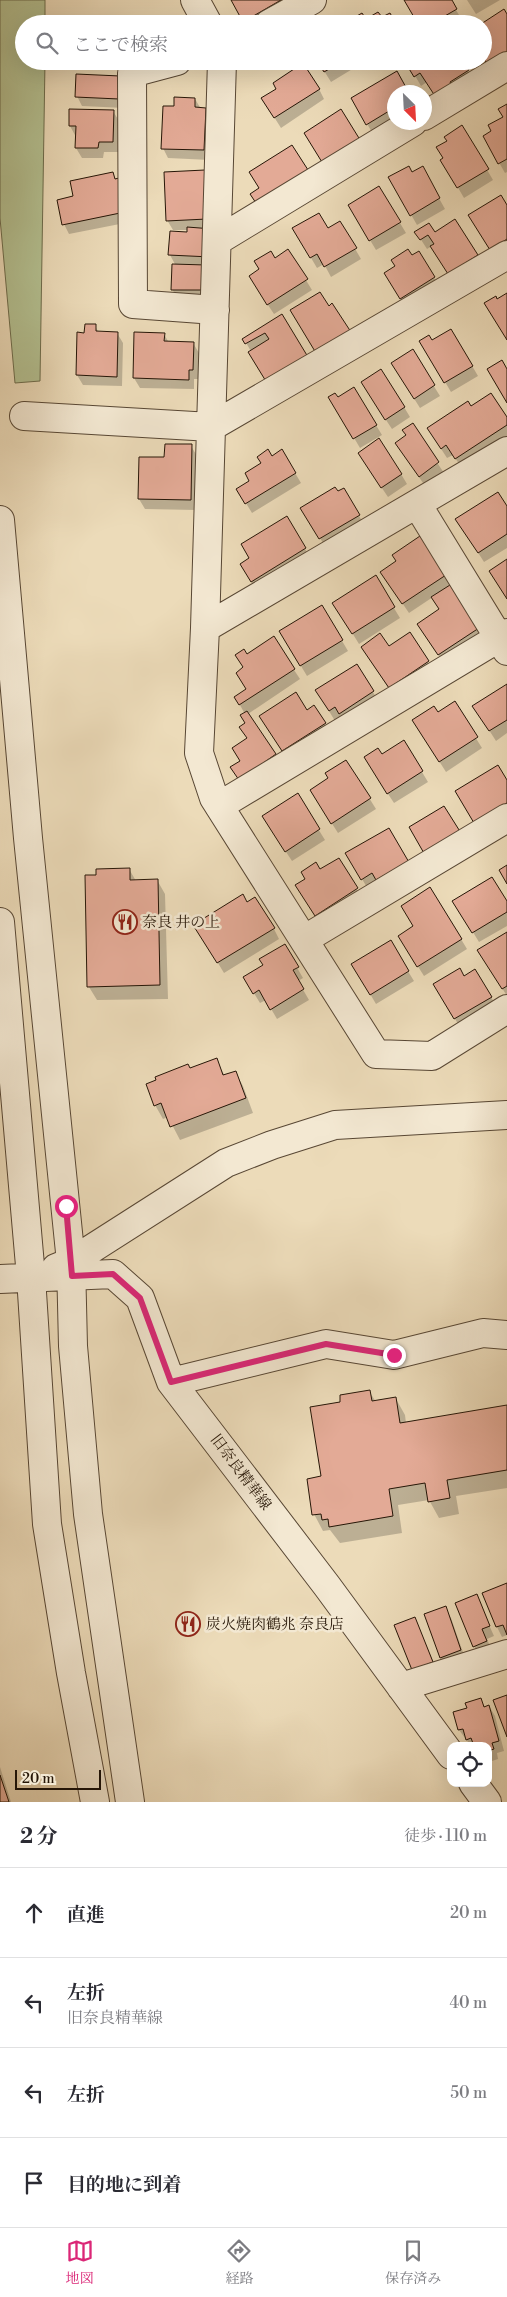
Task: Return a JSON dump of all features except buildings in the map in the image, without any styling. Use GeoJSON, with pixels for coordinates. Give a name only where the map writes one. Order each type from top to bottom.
{"type":"FeatureCollection","features":[{"type":"Feature","properties":{"kind":"street"},"geometry":{"type":"LineString","coordinates":[[195,0],[203,15]]}},
{"type":"Feature","properties":{"kind":"street"},"geometry":{"type":"LineString","coordinates":[[285,15],[312,0]]}},
{"type":"Feature","properties":{"kind":"street"},"geometry":{"type":"LineString","coordinates":[[432,111],[507,66]]}},
{"type":"Feature","properties":{"kind":"street"},"geometry":{"type":"LineString","coordinates":[[143,70],[132,73],[133,304],[215,310]]}},
{"type":"Feature","properties":{"kind":"street"},"geometry":{"type":"LineString","coordinates":[[222,70],[205,628],[199,753],[214,798],[306,939],[376,1054],[432,1056],[507,1009]]}},
{"type":"Feature","properties":{"kind":"street"},"geometry":{"type":"LineString","coordinates":[[217,241],[400,130]]}},
{"type":"Feature","properties":{"kind":"street"},"geometry":{"type":"LineString","coordinates":[[24,416],[211,427],[507,256]]}},
{"type":"Feature","properties":{"kind":"street"},"geometry":{"type":"LineString","coordinates":[[205,628],[507,452]]}},
{"type":"Feature","properties":{"kind":"street"},"geometry":{"type":"LineString","coordinates":[[219,806],[504,641],[418,504]]}},
{"type":"Feature","properties":{"kind":"street"},"geometry":{"type":"LineString","coordinates":[[0,520],[28,838],[71,1269],[73,1346],[88,1514],[130,1802]]}},
{"type":"Feature","properties":{"kind":"street"},"geometry":{"type":"LineString","coordinates":[[306,939],[507,818]]}},
{"type":"Feature","properties":{"kind":"street"},"geometry":{"type":"LineString","coordinates":[[0,922],[31,1277],[47,1524],[70,1673],[96,1802]]}},
{"type":"Feature","properties":{"kind":"street"},"geometry":{"type":"LineString","coordinates":[[71,1269],[226,1163],[272,1144],[335,1125],[507,1115]]}},
{"type":"Feature","properties":{"kind":"street","name":"旧奈良精華線"},"geometry":{"type":"LineString","coordinates":[[0,1279],[31,1277],[71,1269],[113,1274],[140,1298],[171,1382],[327,1586],[447,1750]]}},
{"type":"Feature","properties":{"kind":"street"},"geometry":{"type":"LineString","coordinates":[[171,1382],[326,1344],[394,1355],[483,1333],[507,1335]]}},
{"type":"Feature","properties":{"kind":"street"},"geometry":{"type":"LineString","coordinates":[[401,1687],[507,1654]]}},
{"type":"Feature","properties":{"kind":"street"},"geometry":{"type":"LineString","coordinates":[[475,1787],[487,1802]]}},
{"type":"Feature","properties":{"kind":"green space"},"geometry":{"type":"Polygon","coordinates":[[[0,0],[45,0],[45,15],[15,15],[15,70],[45,70],[40,381],[15,383],[0,218],[0,0]]]}},
{"type":"Feature","properties":{"kind":"place","name":"奈良 井の上"},"geometry":{"type":"Point","coordinates":[125,922]}},
{"type":"Feature","properties":{"kind":"place","name":"炭火焼肉鶴兆 奈良店"},"geometry":{"type":"Point","coordinates":[188,1624]}},
{"type":"Feature","properties":{"kind":"route"},"geometry":{"type":"LineString","coordinates":[[66,1206],[72,1276],[113,1274],[140,1298],[171,1382],[326,1344],[394,1355]]}}]}
